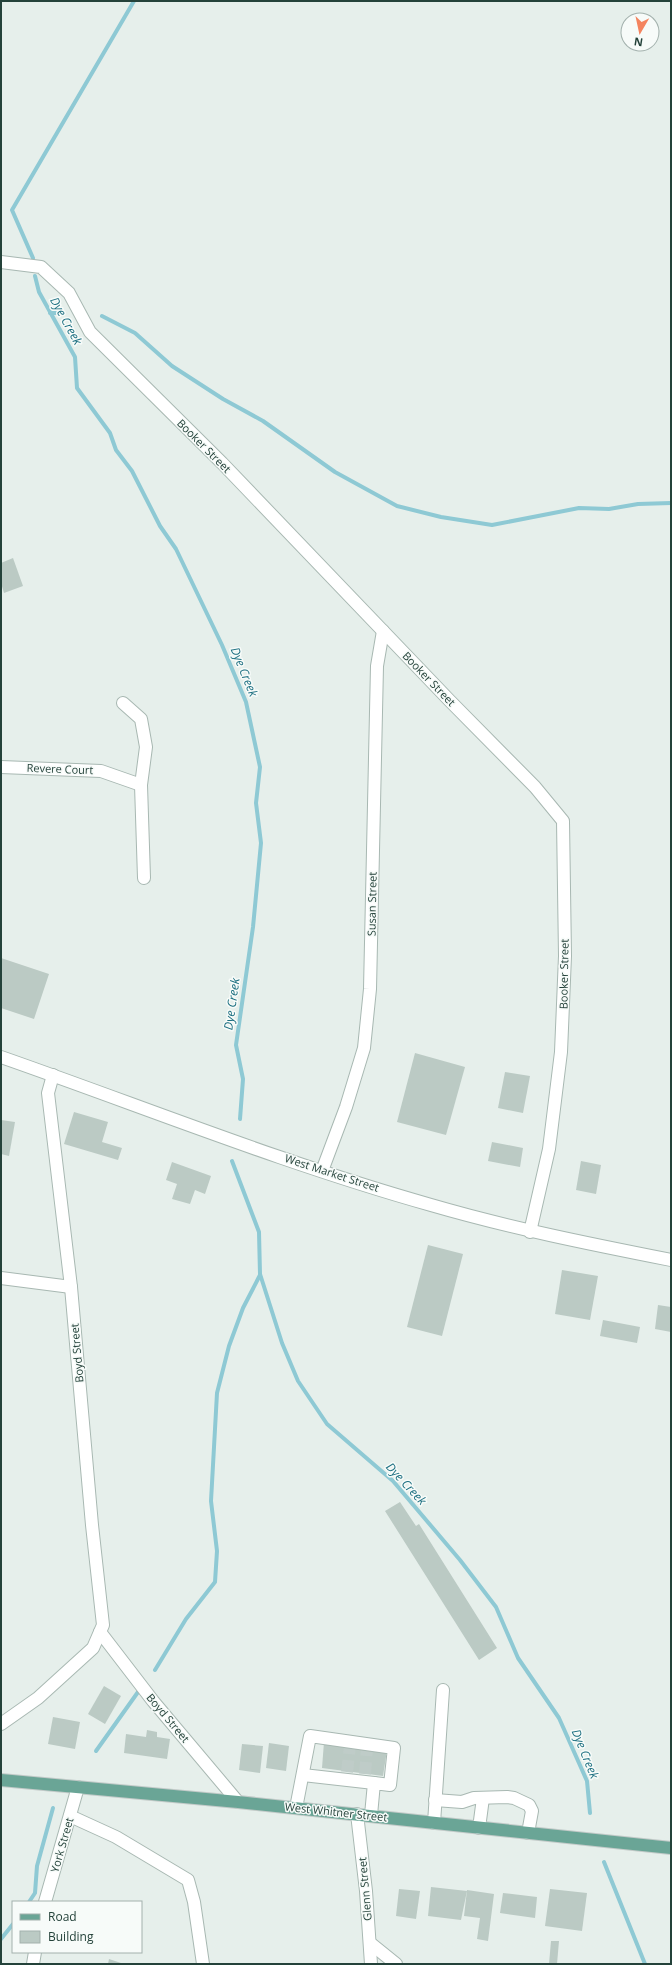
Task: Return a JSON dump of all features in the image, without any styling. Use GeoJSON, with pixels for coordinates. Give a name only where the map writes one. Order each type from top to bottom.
{"type":"FeatureCollection","features":[{"type":"Feature","properties":{"kind":"main road","name":"West Whitner Street"},"geometry":{"type":"LineString","coordinates":[[1,1780],[371,1815],[671,1848]]}},
{"type":"Feature","properties":{"kind":"street","name":"Booker Street"},"geometry":{"type":"LineString","coordinates":[[1,262],[41,266],[69,293],[90,332],[222,463],[535,787],[563,821],[565,956],[561,1052],[549,1149],[530,1232]]}},
{"type":"Feature","properties":{"kind":"street","name":"Susan Street"},"geometry":{"type":"LineString","coordinates":[[322,1171],[346,1107],[364,1048],[370,989],[377,666],[383,631]]}},
{"type":"Feature","properties":{"kind":"street"},"geometry":{"type":"LineString","coordinates":[[123,703],[141,719],[146,747],[141,785],[144,878]]}},
{"type":"Feature","properties":{"kind":"street","name":"Revere Court"},"geometry":{"type":"LineString","coordinates":[[1,767],[102,771],[141,785]]}},
{"type":"Feature","properties":{"kind":"street","name":"West Market Street"},"geometry":{"type":"LineString","coordinates":[[1,1057],[322,1171],[430,1205],[530,1232],[671,1260]]}},
{"type":"Feature","properties":{"kind":"street","name":"Boyd Street"},"geometry":{"type":"LineString","coordinates":[[1,1724],[38,1698],[93,1648],[103,1625],[92,1525],[71,1287],[48,1093],[53,1075]]}},
{"type":"Feature","properties":{"kind":"street"},"geometry":{"type":"LineString","coordinates":[[1,1278],[71,1287]]}},
{"type":"Feature","properties":{"kind":"street","name":"Boyd Street"},"geometry":{"type":"LineString","coordinates":[[100,1632],[153,1701],[238,1802]]}},
{"type":"Feature","properties":{"kind":"street"},"geometry":{"type":"LineString","coordinates":[[434,1822],[443,1690]]}},
{"type":"Feature","properties":{"kind":"street"},"geometry":{"type":"LineString","coordinates":[[296,1808],[310,1736],[350,1744],[394,1748],[390,1785],[346,1776],[303,1775]]}},
{"type":"Feature","properties":{"kind":"street"},"geometry":{"type":"LineString","coordinates":[[368,1780],[371,1815]]}},
{"type":"Feature","properties":{"kind":"street","name":"York Street"},"geometry":{"type":"LineString","coordinates":[[45,1901],[78,1787]]}},
{"type":"Feature","properties":{"kind":"street"},"geometry":{"type":"LineString","coordinates":[[436,1800],[462,1802],[474,1798],[514,1798],[529,1805],[532,1811],[528,1833]]}},
{"type":"Feature","properties":{"kind":"street"},"geometry":{"type":"LineString","coordinates":[[479,1828],[482,1798]]}},
{"type":"Feature","properties":{"kind":"street","name":"Glenn Street"},"geometry":{"type":"LineString","coordinates":[[357,1814],[371,1964]]}},
{"type":"Feature","properties":{"kind":"street"},"geometry":{"type":"LineString","coordinates":[[70,1816],[116,1837],[188,1880],[194,1902],[203,1964]]}},
{"type":"Feature","properties":{"kind":"street"},"geometry":{"type":"LineString","coordinates":[[370,1942],[396,1964]]}},
{"type":"Feature","properties":{"kind":"street"},"geometry":{"type":"LineString","coordinates":[[33,1964],[35,1953]]}},
{"type":"Feature","properties":{"kind":"building"},"geometry":{"type":"Polygon","coordinates":[[[13,558],[23,586],[4,593],[1,583],[1,563],[13,558]]]}},
{"type":"Feature","properties":{"kind":"building"},"geometry":{"type":"Polygon","coordinates":[[[1,958],[49,974],[34,1019],[1,1008],[1,958]]]}},
{"type":"Feature","properties":{"kind":"building"},"geometry":{"type":"Polygon","coordinates":[[[415,1053],[465,1067],[446,1135],[397,1122],[415,1053]]]}},
{"type":"Feature","properties":{"kind":"building"},"geometry":{"type":"Polygon","coordinates":[[[505,1072],[530,1076],[523,1113],[498,1108],[505,1072]]]}},
{"type":"Feature","properties":{"kind":"building"},"geometry":{"type":"Polygon","coordinates":[[[74,1112],[108,1122],[102,1142],[122,1148],[118,1160],[64,1144],[74,1112]]]}},
{"type":"Feature","properties":{"kind":"building"},"geometry":{"type":"Polygon","coordinates":[[[1,1120],[15,1122],[9,1156],[1,1154],[1,1120]]]}},
{"type":"Feature","properties":{"kind":"building"},"geometry":{"type":"Polygon","coordinates":[[[492,1142],[523,1148],[520,1167],[488,1161],[492,1142]]]}},
{"type":"Feature","properties":{"kind":"building"},"geometry":{"type":"Polygon","coordinates":[[[581,1161],[601,1165],[596,1194],[576,1190],[581,1161]]]}},
{"type":"Feature","properties":{"kind":"building"},"geometry":{"type":"Polygon","coordinates":[[[172,1162],[211,1176],[205,1194],[195,1190],[190,1204],[172,1199],[177,1184],[166,1180],[172,1162]]]}},
{"type":"Feature","properties":{"kind":"building"},"geometry":{"type":"Polygon","coordinates":[[[428,1245],[463,1254],[442,1336],[407,1327],[428,1245]]]}},
{"type":"Feature","properties":{"kind":"building"},"geometry":{"type":"Polygon","coordinates":[[[562,1270],[598,1276],[590,1320],[555,1314],[562,1270]]]}},
{"type":"Feature","properties":{"kind":"building"},"geometry":{"type":"Polygon","coordinates":[[[658,1305],[671,1307],[671,1332],[655,1329],[658,1305]]]}},
{"type":"Feature","properties":{"kind":"building"},"geometry":{"type":"Polygon","coordinates":[[[603,1320],[640,1327],[637,1343],[600,1336],[603,1320]]]}},
{"type":"Feature","properties":{"kind":"building"},"geometry":{"type":"Polygon","coordinates":[[[400,1502],[416,1526],[419,1524],[497,1648],[479,1660],[385,1511],[400,1502]]]}},
{"type":"Feature","properties":{"kind":"building"},"geometry":{"type":"Polygon","coordinates":[[[104,1686],[121,1696],[105,1724],[88,1714],[104,1686]]]}},
{"type":"Feature","properties":{"kind":"building"},"geometry":{"type":"Polygon","coordinates":[[[53,1717],[80,1722],[75,1749],[48,1744],[53,1717]]]}},
{"type":"Feature","properties":{"kind":"building"},"geometry":{"type":"Polygon","coordinates":[[[147,1730],[157,1732],[157,1737],[170,1739],[167,1759],[124,1753],[126,1734],[146,1737],[147,1730]]]}},
{"type":"Feature","properties":{"kind":"building"},"geometry":{"type":"Polygon","coordinates":[[[324,1742],[387,1750],[383,1776],[322,1768],[324,1742]]]}},
{"type":"Feature","properties":{"kind":"building"},"geometry":{"type":"Polygon","coordinates":[[[269,1743],[289,1746],[286,1771],[266,1768],[269,1743]]]}},
{"type":"Feature","properties":{"kind":"building"},"geometry":{"type":"Polygon","coordinates":[[[242,1744],[263,1746],[260,1773],[239,1770],[242,1744]]]}},
{"type":"Feature","properties":{"kind":"building"},"geometry":{"type":"Polygon","coordinates":[[[431,1887],[467,1891],[461,1920],[428,1916],[431,1887]]]}},
{"type":"Feature","properties":{"kind":"building"},"geometry":{"type":"Polygon","coordinates":[[[399,1889],[420,1891],[416,1919],[396,1916],[399,1889]]]}},
{"type":"Feature","properties":{"kind":"building"},"geometry":{"type":"Polygon","coordinates":[[[550,1889],[587,1893],[582,1931],[545,1926],[550,1889]]]}},
{"type":"Feature","properties":{"kind":"building"},"geometry":{"type":"Polygon","coordinates":[[[467,1890],[494,1894],[488,1941],[477,1939],[480,1918],[464,1916],[467,1890]]]}},
{"type":"Feature","properties":{"kind":"building"},"geometry":{"type":"Polygon","coordinates":[[[503,1893],[537,1897],[535,1918],[500,1913],[503,1893]]]}},
{"type":"Feature","properties":{"kind":"building"},"geometry":{"type":"Polygon","coordinates":[[[551,1941],[559,1941],[557,1964],[549,1964],[551,1941]]]}},
{"type":"Feature","properties":{"kind":"building"},"geometry":{"type":"Polygon","coordinates":[[[109,1959],[124,1964],[108,1964],[109,1959]]]}},
{"type":"Feature","properties":{"kind":"waterway","name":"Dye Creek"},"geometry":{"type":"LineString","coordinates":[[33,258],[12,210],[134,1]]}},
{"type":"Feature","properties":{"kind":"waterway","name":"Dye Creek"},"geometry":{"type":"LineString","coordinates":[[35,276],[39,292],[75,357],[77,388],[110,433],[116,450],[132,471],[160,526],[176,549],[222,645],[246,702],[260,767],[256,803],[261,843],[253,927],[236,1045],[243,1079],[240,1119]]}},
{"type":"Feature","properties":{"kind":"waterway"},"geometry":{"type":"LineString","coordinates":[[50,313],[60,313]]}},
{"type":"Feature","properties":{"kind":"waterway"},"geometry":{"type":"LineString","coordinates":[[102,316],[135,333],[172,366],[223,399],[263,421],[335,472],[397,506],[441,517],[492,525],[579,508],[609,509],[638,504],[671,503]]}},
{"type":"Feature","properties":{"kind":"waterway","name":"Dye Creek"},"geometry":{"type":"LineString","coordinates":[[232,1161],[259,1232],[260,1274],[282,1343],[298,1381],[327,1424],[393,1481],[460,1560],[496,1607],[518,1658],[559,1718],[587,1781],[590,1813]]}},
{"type":"Feature","properties":{"kind":"waterway"},"geometry":{"type":"LineString","coordinates":[[155,1670],[186,1619],[215,1582],[217,1551],[211,1501],[217,1393],[229,1346],[243,1308],[260,1275]]}},
{"type":"Feature","properties":{"kind":"waterway"},"geometry":{"type":"LineString","coordinates":[[96,1751],[138,1692]]}},
{"type":"Feature","properties":{"kind":"waterway"},"geometry":{"type":"LineString","coordinates":[[30,1901],[35,1893],[37,1866],[53,1808]]}},
{"type":"Feature","properties":{"kind":"waterway","name":"Dye Creek"},"geometry":{"type":"LineString","coordinates":[[604,1862],[645,1964]]}},
{"type":"Feature","properties":{"kind":"waterway"},"geometry":{"type":"LineString","coordinates":[[1,1939],[12,1925]]}},
{"type":"Feature","properties":{"kind":"tunnel"},"geometry":{"type":"LineString","coordinates":[[347,1772],[350,1746]]}},
{"type":"Feature","properties":{"kind":"tunnel"},"geometry":{"type":"LineString","coordinates":[[365,1774],[367,1748]]}}]}
